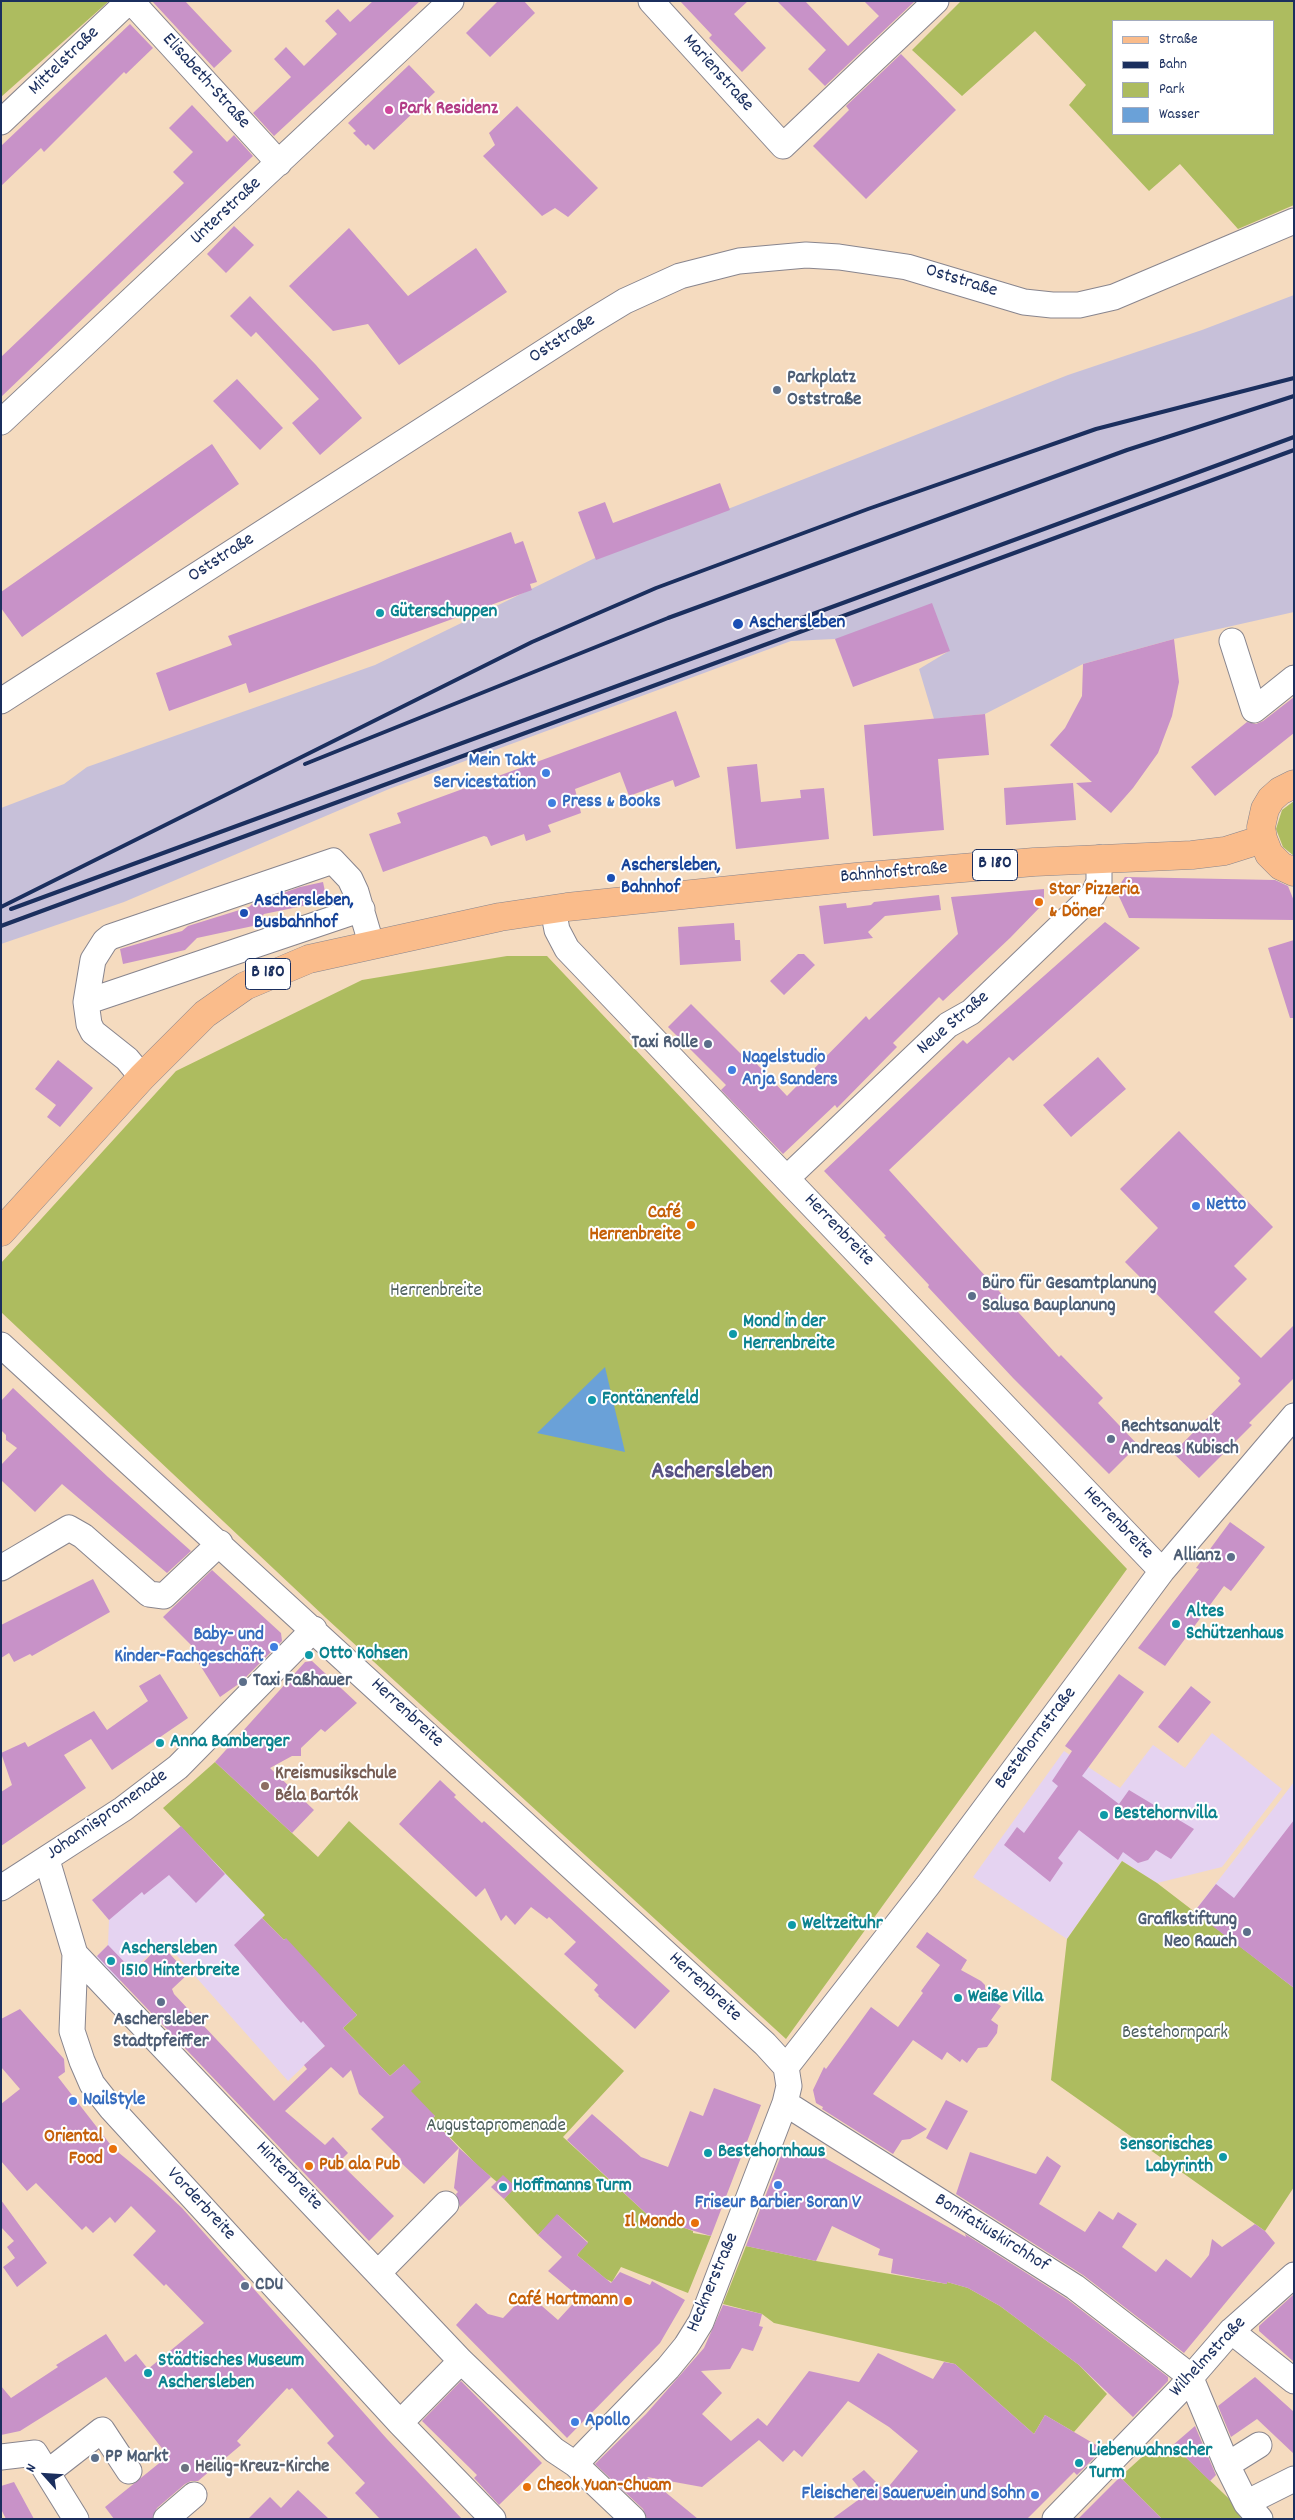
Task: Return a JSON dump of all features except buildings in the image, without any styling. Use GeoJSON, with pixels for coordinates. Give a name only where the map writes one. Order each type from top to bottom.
{"type":"FeatureCollection","features":[{"type":"Feature","properties":{"kind":"main road"},"geometry":{"type":"LineString","coordinates":[[1294,784],[1280,791],[1268,804],[1262,821],[1263,839],[1273,858],[1294,872]]}},
{"type":"Feature","properties":{"kind":"main road","name":"Bahnhofstraße"},"geometry":{"type":"LineString","coordinates":[[553,909],[856,877],[1099,858],[1210,853],[1263,839]]}},
{"type":"Feature","properties":{"kind":"main road","name":"B 180"},"geometry":{"type":"LineString","coordinates":[[1,1232],[142,1077],[205,1014],[245,986],[302,961],[371,944],[500,917],[553,909]]}},
{"type":"Feature","properties":{"kind":"street","name":"Mittelstraße"},"geometry":{"type":"LineString","coordinates":[[1,122],[130,1]]}},
{"type":"Feature","properties":{"kind":"street","name":"Elisabeth-Straße"},"geometry":{"type":"LineString","coordinates":[[130,1],[279,163]]}},
{"type":"Feature","properties":{"kind":"street","name":"Unterstraße"},"geometry":{"type":"LineString","coordinates":[[1,422],[451,1]]}},
{"type":"Feature","properties":{"kind":"street","name":"Marienstraße"},"geometry":{"type":"LineString","coordinates":[[651,1],[783,146],[936,1]]}},
{"type":"Feature","properties":{"kind":"street","name":"Oststraße"},"geometry":{"type":"LineString","coordinates":[[1,701],[592,321],[649,288],[680,276],[739,261],[806,255],[875,260],[942,276],[1024,302],[1080,305],[1114,297],[1294,221]]}},
{"type":"Feature","properties":{"kind":"street"},"geometry":{"type":"LineString","coordinates":[[1232,642],[1254,710],[1294,678]]}},
{"type":"Feature","properties":{"kind":"street","name":"Neue Straße"},"geometry":{"type":"LineString","coordinates":[[786,1178],[948,1025],[971,1012],[1093,895],[1099,882],[1099,858]]}},
{"type":"Feature","properties":{"kind":"street"},"geometry":{"type":"LineString","coordinates":[[142,1077],[127,1059],[93,1032],[89,1024],[86,1002],[93,960],[105,941],[110,937],[333,861],[350,879],[362,909],[371,944]]}},
{"type":"Feature","properties":{"kind":"street"},"geometry":{"type":"LineString","coordinates":[[86,1002],[362,909]]}},
{"type":"Feature","properties":{"kind":"street","name":"Herrenbreite"},"geometry":{"type":"LineString","coordinates":[[553,909],[557,930],[567,949],[1162,1571]]}},
{"type":"Feature","properties":{"kind":"street","name":"Herrenbreite"},"geometry":{"type":"LineString","coordinates":[[1,1345],[314,1629],[765,2044],[786,2067]]}},
{"type":"Feature","properties":{"kind":"street","name":"Bestehornstraße"},"geometry":{"type":"LineString","coordinates":[[786,2067],[928,1885],[1162,1571],[1294,1416]]}},
{"type":"Feature","properties":{"kind":"street"},"geometry":{"type":"LineString","coordinates":[[1,1568],[69,1528],[83,1536],[149,1594],[164,1596],[220,1543]]}},
{"type":"Feature","properties":{"kind":"street","name":"Johannispromenade"},"geometry":{"type":"LineString","coordinates":[[1,1888],[123,1809],[178,1767],[314,1629]]}},
{"type":"Feature","properties":{"kind":"street","name":"Hinterbreite"},"geometry":{"type":"LineString","coordinates":[[47,1860],[75,1954],[379,2272],[461,2361],[554,2450],[575,2464],[633,2519]]}},
{"type":"Feature","properties":{"kind":"street","name":"Vorderbreite"},"geometry":{"type":"LineString","coordinates":[[75,1954],[72,2031],[92,2084],[110,2108],[400,2423],[491,2517]]}},
{"type":"Feature","properties":{"kind":"street","name":"Hecknerstraße"},"geometry":{"type":"LineString","coordinates":[[575,2464],[668,2368],[686,2346],[701,2322],[785,2104],[789,2086],[786,2067]]}},
{"type":"Feature","properties":{"kind":"street","name":"Bonifatiuskirchhof"},"geometry":{"type":"LineString","coordinates":[[785,2104],[1075,2287],[1190,2376]]}},
{"type":"Feature","properties":{"kind":"street"},"geometry":{"type":"LineString","coordinates":[[379,2272],[446,2204]]}},
{"type":"Feature","properties":{"kind":"street","name":"Wilhelmstraße"},"geometry":{"type":"LineString","coordinates":[[1055,2519],[1128,2445],[1231,2331],[1294,2275]]}},
{"type":"Feature","properties":{"kind":"street"},"geometry":{"type":"LineString","coordinates":[[1231,2331],[1294,2381]]}},
{"type":"Feature","properties":{"kind":"street"},"geometry":{"type":"LineString","coordinates":[[400,2423],[461,2361]]}},
{"type":"Feature","properties":{"kind":"street"},"geometry":{"type":"LineString","coordinates":[[1190,2376],[1227,2465],[1253,2511],[1294,2479]]}},
{"type":"Feature","properties":{"kind":"street"},"geometry":{"type":"LineString","coordinates":[[48,2472],[102,2430],[129,2471]]}},
{"type":"Feature","properties":{"kind":"street"},"geometry":{"type":"LineString","coordinates":[[1227,2465],[1259,2445]]}},
{"type":"Feature","properties":{"kind":"street"},"geometry":{"type":"LineString","coordinates":[[1,2457],[35,2453],[76,2519]]}},
{"type":"Feature","properties":{"kind":"street"},"geometry":{"type":"LineString","coordinates":[[166,2519],[194,2495]]}},
{"type":"Feature","properties":{"kind":"shaded area"},"geometry":{"type":"Polygon","coordinates":[[[1294,295],[1294,612],[1174,639],[1083,664],[985,714],[934,719],[919,669],[949,651],[835,639],[791,641],[389,789],[124,902],[1,944],[1,808],[64,784],[87,767],[375,665],[597,557],[733,507],[1068,375],[1202,330],[1294,295]]]}},
{"type":"Feature","properties":{"kind":"shaded area"},"geometry":{"type":"Polygon","coordinates":[[[1212,1733],[1282,1789],[1222,1867],[1157,1883],[1122,1861],[1067,1939],[973,1877],[1064,1751],[1120,1788],[1153,1745],[1185,1768],[1212,1733]]]}},
{"type":"Feature","properties":{"kind":"shaded area"},"geometry":{"type":"Polygon","coordinates":[[[1294,1782],[1294,1988],[1194,1912],[1294,1782]]]}},
{"type":"Feature","properties":{"kind":"shaded area"},"geometry":{"type":"Polygon","coordinates":[[[181,1826],[265,1915],[262,1918],[283,1940],[286,1938],[357,2015],[288,2081],[164,1941],[119,1982],[96,1957],[108,1945],[109,1920],[92,1900],[181,1826]]]}},
{"type":"Feature","properties":{"kind":"green space"},"geometry":{"type":"Polygon","coordinates":[[[1,1],[109,1],[1,97],[1,1]]]}},
{"type":"Feature","properties":{"kind":"green space"},"geometry":{"type":"Polygon","coordinates":[[[961,1],[1294,1],[1294,205],[1238,229],[1180,164],[1149,191],[1069,105],[1086,85],[1035,31],[962,96],[912,50],[961,1]]]}},
{"type":"Feature","properties":{"kind":"green space"},"geometry":{"type":"Polygon","coordinates":[[[1294,801],[1294,856],[1283,847],[1276,829],[1282,810],[1294,801]]]}},
{"type":"Feature","properties":{"kind":"green space","name":"Herrenbreite"},"geometry":{"type":"Polygon","coordinates":[[[507,956],[547,956],[1127,1569],[786,2039],[326,1618],[1,1312],[1,1263],[176,1071],[362,980],[507,956]]]}},
{"type":"Feature","properties":{"kind":"green space","name":"Augustapromenade"},"geometry":{"type":"Polygon","coordinates":[[[215,1762],[318,1857],[349,1821],[624,2071],[563,2137],[651,2218],[660,2221],[667,2218],[679,2226],[693,2231],[693,2233],[711,2236],[688,2293],[621,2267],[612,2282],[606,2279],[577,2255],[588,2242],[558,2215],[538,2235],[504,2199],[515,2187],[497,2182],[478,2166],[432,2119],[435,2116],[407,2095],[404,2064],[390,2076],[343,2028],[357,2015],[285,1939],[262,1918],[265,1915],[163,1808],[215,1762]]]}},
{"type":"Feature","properties":{"kind":"green space","name":"Bestehornpark"},"geometry":{"type":"Polygon","coordinates":[[[1122,1861],[1157,1883],[1294,1988],[1294,2187],[1265,2231],[1051,2080],[1067,1939],[1122,1861]]]}},
{"type":"Feature","properties":{"kind":"green space"},"geometry":{"type":"Polygon","coordinates":[[[746,2246],[816,2261],[947,2284],[947,2282],[968,2288],[1000,2306],[1079,2365],[1107,2394],[1074,2432],[1045,2415],[1034,2434],[955,2364],[774,2323],[762,2314],[723,2304],[746,2246]]]}},
{"type":"Feature","properties":{"kind":"green space"},"geometry":{"type":"Polygon","coordinates":[[[1153,2447],[1176,2448],[1245,2514],[1239,2519],[1162,2519],[1120,2477],[1153,2447]]]}},
{"type":"Feature","properties":{"kind":"water","name":"Fontänenfeld"},"geometry":{"type":"Polygon","coordinates":[[[605,1367],[625,1452],[537,1433],[605,1367]]]}},
{"type":"Feature","properties":{"kind":"railway"},"geometry":{"type":"LineString","coordinates":[[1,907],[532,642],[656,588],[868,509],[1096,429],[1294,378]]}},
{"type":"Feature","properties":{"kind":"railway"},"geometry":{"type":"LineString","coordinates":[[305,764],[668,618],[1127,450],[1294,396]]}},
{"type":"Feature","properties":{"kind":"railway"},"geometry":{"type":"LineString","coordinates":[[11,909],[1294,437]]}},
{"type":"Feature","properties":{"kind":"railway"},"geometry":{"type":"LineString","coordinates":[[1,926],[1294,450]]}},
{"type":"Feature","properties":{"kind":"place","name":"Park Residenz"},"geometry":{"type":"Point","coordinates":[389,110]}},
{"type":"Feature","properties":{"kind":"place","name":"Parkplatz Oststraße"},"geometry":{"type":"Point","coordinates":[777,390]}},
{"type":"Feature","properties":{"kind":"place","name":"Güterschuppen"},"geometry":{"type":"Point","coordinates":[380,613]}},
{"type":"Feature","properties":{"kind":"place","name":"Aschersleben"},"geometry":{"type":"Point","coordinates":[738,624]}},
{"type":"Feature","properties":{"kind":"place","name":"Mein Takt Servicestation"},"geometry":{"type":"Point","coordinates":[546,773]}},
{"type":"Feature","properties":{"kind":"place","name":"Press & Books"},"geometry":{"type":"Point","coordinates":[552,803]}},
{"type":"Feature","properties":{"kind":"place","name":"Aschersleben, Bahnhof"},"geometry":{"type":"Point","coordinates":[611,878]}},
{"type":"Feature","properties":{"kind":"place","name":"Star Pizzeria & Döner"},"geometry":{"type":"Point","coordinates":[1039,902]}},
{"type":"Feature","properties":{"kind":"place","name":"Aschersleben, Busbahnhof"},"geometry":{"type":"Point","coordinates":[244,913]}},
{"type":"Feature","properties":{"kind":"place","name":"Taxi Rolle"},"geometry":{"type":"Point","coordinates":[708,1044]}},
{"type":"Feature","properties":{"kind":"place","name":"Nagelstudio Anja Sanders"},"geometry":{"type":"Point","coordinates":[732,1070]}},
{"type":"Feature","properties":{"kind":"place","name":"Netto"},"geometry":{"type":"Point","coordinates":[1196,1206]}},
{"type":"Feature","properties":{"kind":"place","name":"Café Herrenbreite"},"geometry":{"type":"Point","coordinates":[691,1225]}},
{"type":"Feature","properties":{"kind":"place","name":"Büro für Gesamtplanung Salusa Bauplanung"},"geometry":{"type":"Point","coordinates":[972,1296]}},
{"type":"Feature","properties":{"kind":"place","name":"Mond in der Herrenbreite"},"geometry":{"type":"Point","coordinates":[733,1334]}},
{"type":"Feature","properties":{"kind":"place","name":"Fontänenfeld"},"geometry":{"type":"Point","coordinates":[592,1400]}},
{"type":"Feature","properties":{"kind":"place","name":"Rechtsanwalt Andreas Kubisch"},"geometry":{"type":"Point","coordinates":[1111,1439]}},
{"type":"Feature","properties":{"kind":"place","name":"Allianz"},"geometry":{"type":"Point","coordinates":[1231,1557]}},
{"type":"Feature","properties":{"kind":"place","name":"Altes Schützenhaus"},"geometry":{"type":"Point","coordinates":[1176,1624]}},
{"type":"Feature","properties":{"kind":"place","name":"Baby- und Kinder-Fachgeschäft"},"geometry":{"type":"Point","coordinates":[274,1647]}},
{"type":"Feature","properties":{"kind":"place","name":"Otto Kohsen"},"geometry":{"type":"Point","coordinates":[309,1655]}},
{"type":"Feature","properties":{"kind":"place","name":"Taxi Faßhauer"},"geometry":{"type":"Point","coordinates":[243,1682]}},
{"type":"Feature","properties":{"kind":"place","name":"Anna Bamberger"},"geometry":{"type":"Point","coordinates":[160,1743]}},
{"type":"Feature","properties":{"kind":"place","name":"Kreismusikschule Béla Bartók"},"geometry":{"type":"Point","coordinates":[265,1786]}},
{"type":"Feature","properties":{"kind":"place","name":"Bestehornvilla"},"geometry":{"type":"Point","coordinates":[1104,1815]}},
{"type":"Feature","properties":{"kind":"place","name":"Weltzeituhr"},"geometry":{"type":"Point","coordinates":[792,1925]}},
{"type":"Feature","properties":{"kind":"place","name":"Grafikstiftung Neo Rauch"},"geometry":{"type":"Point","coordinates":[1247,1932]}},
{"type":"Feature","properties":{"kind":"place","name":"Aschersleben 1510 Hinterbreite"},"geometry":{"type":"Point","coordinates":[111,1961]}},
{"type":"Feature","properties":{"kind":"place","name":"Weiße Villa"},"geometry":{"type":"Point","coordinates":[958,1998]}},
{"type":"Feature","properties":{"kind":"place","name":"Aschersleber Stadtpfeiffer"},"geometry":{"type":"Point","coordinates":[161,2002]}},
{"type":"Feature","properties":{"kind":"place","name":"NailStyle"},"geometry":{"type":"Point","coordinates":[73,2101]}},
{"type":"Feature","properties":{"kind":"place","name":"Oriental Food"},"geometry":{"type":"Point","coordinates":[113,2149]}},
{"type":"Feature","properties":{"kind":"place","name":"Bestehornhaus"},"geometry":{"type":"Point","coordinates":[708,2153]}},
{"type":"Feature","properties":{"kind":"place","name":"Sensorisches Labyrinth"},"geometry":{"type":"Point","coordinates":[1223,2157]}},
{"type":"Feature","properties":{"kind":"place","name":"Pub ala Pub"},"geometry":{"type":"Point","coordinates":[309,2166]}},
{"type":"Feature","properties":{"kind":"place","name":"Friseur Barbier Soran V"},"geometry":{"type":"Point","coordinates":[778,2185]}},
{"type":"Feature","properties":{"kind":"place","name":"Hoffmanns Turm"},"geometry":{"type":"Point","coordinates":[503,2187]}},
{"type":"Feature","properties":{"kind":"place","name":"Il Mondo"},"geometry":{"type":"Point","coordinates":[695,2223]}},
{"type":"Feature","properties":{"kind":"place","name":"CDU"},"geometry":{"type":"Point","coordinates":[245,2286]}},
{"type":"Feature","properties":{"kind":"place","name":"Café Hartmann"},"geometry":{"type":"Point","coordinates":[628,2301]}},
{"type":"Feature","properties":{"kind":"place","name":"Städtisches Museum Aschersleben"},"geometry":{"type":"Point","coordinates":[148,2373]}},
{"type":"Feature","properties":{"kind":"place","name":"Apollo"},"geometry":{"type":"Point","coordinates":[575,2422]}},
{"type":"Feature","properties":{"kind":"place","name":"PP Markt"},"geometry":{"type":"Point","coordinates":[95,2458]}},
{"type":"Feature","properties":{"kind":"place","name":"Liebenwahnscher Turm"},"geometry":{"type":"Point","coordinates":[1079,2463]}},
{"type":"Feature","properties":{"kind":"place","name":"Heilig-Kreuz-Kirche"},"geometry":{"type":"Point","coordinates":[185,2468]}},
{"type":"Feature","properties":{"kind":"place","name":"Cheok Yuan-Chuam"},"geometry":{"type":"Point","coordinates":[527,2487]}},
{"type":"Feature","properties":{"kind":"place","name":"Fleischerei Sauerwein und Sohn"},"geometry":{"type":"Point","coordinates":[1035,2495]}},
{"type":"Feature","properties":{"kind":"district","name":"Aschersleben"},"geometry":{"type":"Point","coordinates":[712,1474]}}]}
